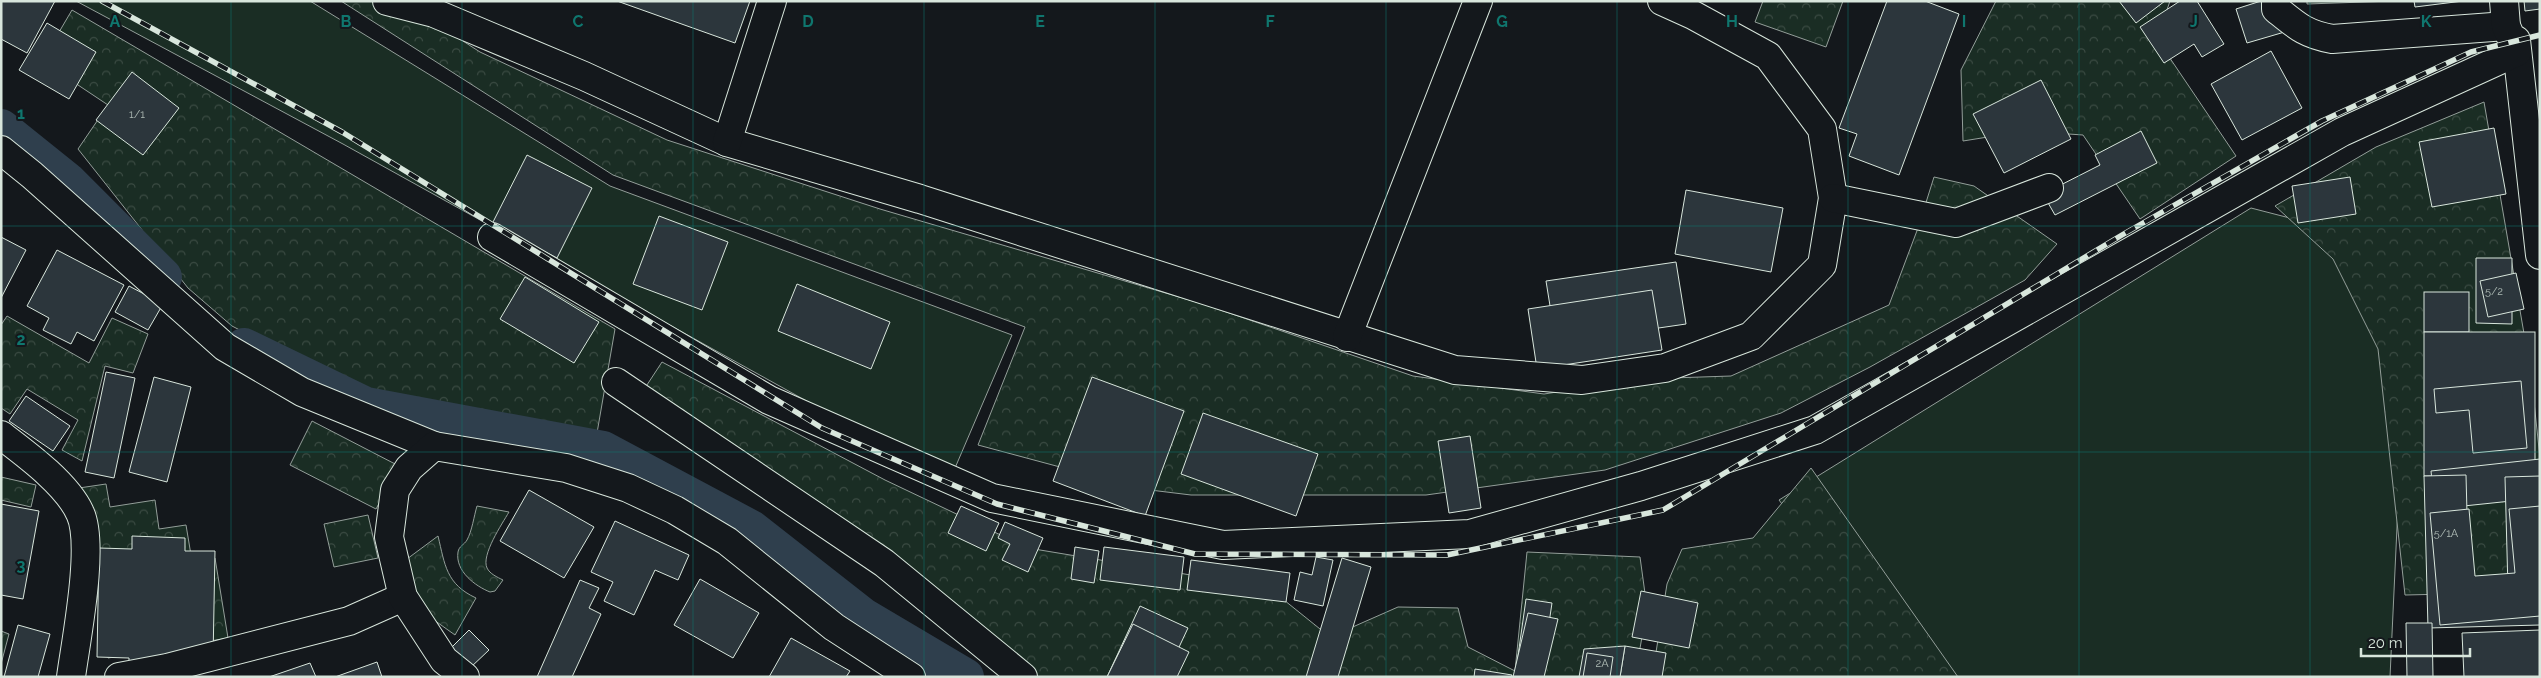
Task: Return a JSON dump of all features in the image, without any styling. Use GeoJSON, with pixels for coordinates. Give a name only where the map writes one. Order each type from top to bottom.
{"type":"FeatureCollection","features":[{"type":"Feature","properties":{"kind":"street"},"geometry":{"type":"LineString","coordinates":[[387,1],[434,13],[584,76],[727,142],[920,200],[1455,370],[1582,380],[1665,368],[1752,336],[1822,265],[1834,198],[1822,129],[1768,56],[1693,15],[1662,1]]}},
{"type":"Feature","properties":{"kind":"street"},"geometry":{"type":"LineString","coordinates":[[727,142],[772,1]]}},
{"type":"Feature","properties":{"kind":"street"},"geometry":{"type":"LineString","coordinates":[[1347,337],[1478,1]]}},
{"type":"Feature","properties":{"kind":"street"},"geometry":{"type":"LineString","coordinates":[[2276,1],[2276,9],[2296,26],[2312,35],[2332,38],[2505,14],[2517,52]]}},
{"type":"Feature","properties":{"kind":"street"},"geometry":{"type":"LineString","coordinates":[[2517,52],[2516,40],[2540,255]]}},
{"type":"Feature","properties":{"kind":"street"},"geometry":{"type":"LineString","coordinates":[[492,238],[769,400],[992,498],[1222,545],[1470,534],[1640,486],[1815,430],[2342,132],[2517,52]]}},
{"type":"Feature","properties":{"kind":"street"},"geometry":{"type":"LineString","coordinates":[[1,150],[32,175],[225,347],[302,392],[434,446],[566,468],[628,488],[675,510],[727,541],[834,627],[911,677]]}},
{"type":"Feature","properties":{"kind":"street"},"geometry":{"type":"LineString","coordinates":[[1834,198],[1956,223],[2049,188]]}},
{"type":"Feature","properties":{"kind":"street"},"geometry":{"type":"LineString","coordinates":[[616,382],[884,563],[1023,677]]}},
{"type":"Feature","properties":{"kind":"street"},"geometry":{"type":"LineString","coordinates":[[1,435],[53,480],[72,500],[81,514],[86,553],[71,677]]}},
{"type":"Feature","properties":{"kind":"street"},"geometry":{"type":"LineString","coordinates":[[434,446],[409,468],[395,490],[389,537],[404,598],[452,671]]}},
{"type":"Feature","properties":{"kind":"street"},"geometry":{"type":"LineString","coordinates":[[119,677],[167,668],[349,621],[404,598]]}},
{"type":"Feature","properties":{"kind":"green space"},"geometry":{"type":"Polygon","coordinates":[[[76,1],[310,1],[610,186],[1012,335],[955,468],[830,414],[343,144],[76,1]]]}},
{"type":"Feature","properties":{"kind":"green space"},"geometry":{"type":"Polygon","coordinates":[[[341,1],[401,1],[480,52],[667,140],[880,209],[1203,304],[1413,376],[1544,394],[1641,379],[1731,376],[1889,305],[1918,228],[1934,177],[1974,186],[2057,244],[2025,280],[1870,367],[1781,413],[1605,470],[1426,495],[1191,495],[1142,489],[978,445],[1025,327],[613,175],[341,1]]]}},
{"type":"Feature","properties":{"kind":"green space"},"geometry":{"type":"Polygon","coordinates":[[[1763,1],[1843,1],[1826,47],[1755,22],[1763,1]]]}},
{"type":"Feature","properties":{"kind":"green space"},"geometry":{"type":"Polygon","coordinates":[[[1996,1],[2170,1],[2157,39],[2236,156],[2140,219],[2083,135],[2025,131],[1963,141],[1961,70],[1996,1]]]}},
{"type":"Feature","properties":{"kind":"green space"},"geometry":{"type":"Polygon","coordinates":[[[2307,1],[2393,1],[2307,4],[2307,1]]]}},
{"type":"Feature","properties":{"kind":"green space"},"geometry":{"type":"Polygon","coordinates":[[[72,10],[615,329],[597,433],[507,422],[364,395],[232,326],[188,288],[78,149],[108,105],[42,61],[72,10]]]}},
{"type":"Feature","properties":{"kind":"green space"},"geometry":{"type":"Polygon","coordinates":[[[2484,102],[2531,374],[2540,458],[2538,592],[2405,595],[2378,349],[2333,259],[2275,206],[2376,147],[2484,102]]]}},
{"type":"Feature","properties":{"kind":"green space"},"geometry":{"type":"Polygon","coordinates":[[[2251,208],[2410,249],[2390,677],[1913,677],[1779,500],[2251,208]]]}},
{"type":"Feature","properties":{"kind":"green space"},"geometry":{"type":"Polygon","coordinates":[[[7,316],[89,363],[112,318],[148,334],[133,373],[105,366],[82,461],[62,450],[78,420],[27,389],[10,414],[1,408],[1,325],[7,316]]]}},
{"type":"Feature","properties":{"kind":"green space"},"geometry":{"type":"Polygon","coordinates":[[[662,362],[885,480],[1028,548],[1269,588],[1330,637],[1398,607],[1458,608],[1468,647],[1515,671],[1527,552],[1640,557],[1647,608],[1635,677],[1036,677],[643,391],[662,362]]]}},
{"type":"Feature","properties":{"kind":"green space"},"geometry":{"type":"Polygon","coordinates":[[[312,421],[399,466],[376,509],[290,465],[312,421]]]}},
{"type":"Feature","properties":{"kind":"green space"},"geometry":{"type":"Polygon","coordinates":[[[1811,468],[1958,677],[1652,677],[1667,584],[1682,549],[1753,538],[1811,468]]]}},
{"type":"Feature","properties":{"kind":"green space"},"geometry":{"type":"Polygon","coordinates":[[[1,477],[36,485],[31,507],[1,500],[1,477]]]}},
{"type":"Feature","properties":{"kind":"green space"},"geometry":{"type":"Polygon","coordinates":[[[106,484],[110,507],[155,500],[159,529],[186,525],[192,561],[215,558],[228,638],[108,658],[79,488],[106,484]]]}},
{"type":"Feature","properties":{"kind":"green space"},"geometry":{"type":"Polygon","coordinates":[[[477,506],[509,512],[487,555],[488,570],[503,580],[495,591],[490,592],[478,586],[467,577],[458,559],[458,552],[467,540],[477,506]]]}},
{"type":"Feature","properties":{"kind":"green space"},"geometry":{"type":"Polygon","coordinates":[[[368,515],[378,558],[334,567],[324,524],[368,515]]]}},
{"type":"Feature","properties":{"kind":"green space"},"geometry":{"type":"Polygon","coordinates":[[[438,536],[448,573],[458,586],[476,598],[455,635],[434,620],[416,598],[407,559],[438,536]]]}},
{"type":"Feature","properties":{"kind":"green space"},"geometry":{"type":"Polygon","coordinates":[[[1,631],[9,634],[1,664],[1,631]]]}},
{"type":"Feature","properties":{"kind":"building"},"geometry":{"type":"Polygon","coordinates":[[[1,1],[55,1],[27,53],[1,39],[1,1]]]}},
{"type":"Feature","properties":{"kind":"building"},"geometry":{"type":"Polygon","coordinates":[[[617,1],[750,1],[735,43],[617,1]]]}},
{"type":"Feature","properties":{"kind":"building"},"geometry":{"type":"Polygon","coordinates":[[[1887,1],[1925,1],[1959,14],[1899,175],[1849,156],[1857,134],[1839,128],[1887,1]]]}},
{"type":"Feature","properties":{"kind":"building"},"geometry":{"type":"Polygon","coordinates":[[[2119,1],[2165,1],[2136,23],[2119,1]]]}},
{"type":"Feature","properties":{"kind":"building"},"geometry":{"type":"Polygon","coordinates":[[[2180,1],[2197,1],[2224,44],[2202,57],[2194,44],[2164,63],[2140,27],[2180,1]]]}},
{"type":"Feature","properties":{"kind":"building"},"geometry":{"type":"Polygon","coordinates":[[[2261,1],[2278,1],[2288,31],[2247,43],[2236,9],[2261,1]]]}},
{"type":"Feature","properties":{"kind":"building"},"geometry":{"type":"Polygon","coordinates":[[[2414,1],[2463,1],[2415,7],[2414,1]]]}},
{"type":"Feature","properties":{"kind":"building"},"geometry":{"type":"Polygon","coordinates":[[[2524,1],[2540,1],[2540,9],[2525,11],[2524,1]]]}},
{"type":"Feature","properties":{"kind":"building"},"geometry":{"type":"Polygon","coordinates":[[[47,23],[96,52],[69,99],[19,70],[47,23]]]}},
{"type":"Feature","properties":{"kind":"building"},"geometry":{"type":"Polygon","coordinates":[[[2271,51],[2302,108],[2242,140],[2211,84],[2271,51]]]}},
{"type":"Feature","properties":{"kind":"building"},"geometry":{"type":"Polygon","coordinates":[[[132,72],[179,108],[143,155],[96,120],[132,72]]]}},
{"type":"Feature","properties":{"kind":"building"},"geometry":{"type":"Polygon","coordinates":[[[2041,80],[2071,139],[2004,173],[1973,114],[2041,80]]]}},
{"type":"Feature","properties":{"kind":"building"},"geometry":{"type":"Polygon","coordinates":[[[2494,128],[2506,194],[2432,207],[2419,142],[2494,128]]]}},
{"type":"Feature","properties":{"kind":"building"},"geometry":{"type":"Polygon","coordinates":[[[2141,131],[2157,163],[2055,215],[2043,194],[2100,165],[2095,155],[2141,131]]]}},
{"type":"Feature","properties":{"kind":"building"},"geometry":{"type":"Polygon","coordinates":[[[527,155],[592,188],[557,258],[492,224],[527,155]]]}},
{"type":"Feature","properties":{"kind":"building"},"geometry":{"type":"Polygon","coordinates":[[[2350,177],[2356,214],[2298,223],[2292,186],[2350,177]]]}},
{"type":"Feature","properties":{"kind":"building"},"geometry":{"type":"Polygon","coordinates":[[[1686,190],[1783,208],[1771,272],[1675,254],[1686,190]]]}},
{"type":"Feature","properties":{"kind":"building"},"geometry":{"type":"Polygon","coordinates":[[[659,216],[728,242],[702,310],[633,284],[659,216]]]}},
{"type":"Feature","properties":{"kind":"building"},"geometry":{"type":"Polygon","coordinates":[[[1,237],[26,250],[1,298],[1,237]]]}},
{"type":"Feature","properties":{"kind":"building"},"geometry":{"type":"Polygon","coordinates":[[[57,250],[124,285],[94,341],[77,332],[71,344],[43,330],[49,318],[27,306],[57,250]]]}},
{"type":"Feature","properties":{"kind":"building"},"geometry":{"type":"Polygon","coordinates":[[[2476,258],[2512,258],[2512,324],[2476,323],[2476,258]]]}},
{"type":"Feature","properties":{"kind":"building"},"geometry":{"type":"Polygon","coordinates":[[[1676,262],[1686,324],[1556,343],[1546,281],[1676,262]]]}},
{"type":"Feature","properties":{"kind":"building"},"geometry":{"type":"Polygon","coordinates":[[[2516,273],[2524,309],[2488,317],[2480,281],[2516,273]]]}},
{"type":"Feature","properties":{"kind":"building"},"geometry":{"type":"Polygon","coordinates":[[[525,277],[599,322],[574,363],[500,319],[525,277]]]}},
{"type":"Feature","properties":{"kind":"building"},"geometry":{"type":"Polygon","coordinates":[[[797,284],[890,322],[871,369],[778,331],[797,284]]]}},
{"type":"Feature","properties":{"kind":"building"},"geometry":{"type":"Polygon","coordinates":[[[129,286],[163,304],[148,330],[115,312],[129,286]]]}},
{"type":"Feature","properties":{"kind":"building"},"geometry":{"type":"Polygon","coordinates":[[[1652,290],[1662,350],[1537,369],[1528,309],[1652,290]]]}},
{"type":"Feature","properties":{"kind":"building"},"geometry":{"type":"Polygon","coordinates":[[[2424,292],[2469,292],[2469,332],[2424,332],[2424,292]]]}},
{"type":"Feature","properties":{"kind":"building"},"geometry":{"type":"Polygon","coordinates":[[[2424,332],[2535,332],[2535,476],[2424,476],[2424,332]]]}},
{"type":"Feature","properties":{"kind":"building"},"geometry":{"type":"Polygon","coordinates":[[[106,372],[135,378],[114,478],[85,472],[106,372]]]}},
{"type":"Feature","properties":{"kind":"building"},"geometry":{"type":"Polygon","coordinates":[[[154,377],[191,387],[167,482],[129,472],[154,377]]]}},
{"type":"Feature","properties":{"kind":"building"},"geometry":{"type":"Polygon","coordinates":[[[1092,377],[1184,411],[1145,516],[1053,481],[1092,377]]]}},
{"type":"Feature","properties":{"kind":"building"},"geometry":{"type":"Polygon","coordinates":[[[2521,381],[2527,448],[2473,453],[2469,410],[2436,413],[2434,389],[2521,381]]]}},
{"type":"Feature","properties":{"kind":"building"},"geometry":{"type":"Polygon","coordinates":[[[26,396],[70,426],[53,451],[9,421],[26,396]]]}},
{"type":"Feature","properties":{"kind":"building"},"geometry":{"type":"Polygon","coordinates":[[[1203,413],[1318,454],[1296,516],[1181,474],[1203,413]]]}},
{"type":"Feature","properties":{"kind":"building"},"geometry":{"type":"Polygon","coordinates":[[[1470,436],[1481,508],[1449,513],[1438,441],[1470,436]]]}},
{"type":"Feature","properties":{"kind":"building"},"geometry":{"type":"Polygon","coordinates":[[[2540,459],[2540,498],[2435,509],[2431,471],[2540,459]]]}},
{"type":"Feature","properties":{"kind":"building"},"geometry":{"type":"Polygon","coordinates":[[[2466,475],[2469,590],[2508,589],[2505,477],[2540,476],[2540,625],[2428,628],[2424,476],[2466,475]]]}},
{"type":"Feature","properties":{"kind":"building"},"geometry":{"type":"Polygon","coordinates":[[[529,490],[594,527],[564,578],[500,541],[529,490]]]}},
{"type":"Feature","properties":{"kind":"building"},"geometry":{"type":"Polygon","coordinates":[[[1,504],[39,511],[23,599],[1,595],[1,504]]]}},
{"type":"Feature","properties":{"kind":"building"},"geometry":{"type":"Polygon","coordinates":[[[961,506],[999,523],[986,551],[948,533],[961,506]]]}},
{"type":"Feature","properties":{"kind":"building"},"geometry":{"type":"Polygon","coordinates":[[[2540,506],[2540,616],[2440,625],[2430,513],[2469,509],[2475,576],[2515,573],[2509,509],[2540,506]]]}},
{"type":"Feature","properties":{"kind":"building"},"geometry":{"type":"Polygon","coordinates":[[[615,521],[689,555],[678,580],[655,570],[634,615],[604,601],[613,582],[591,572],[615,521]]]}},
{"type":"Feature","properties":{"kind":"building"},"geometry":{"type":"Polygon","coordinates":[[[1005,522],[1043,538],[1028,572],[1002,560],[1010,544],[998,538],[1005,522]]]}},
{"type":"Feature","properties":{"kind":"building"},"geometry":{"type":"Polygon","coordinates":[[[132,536],[185,538],[185,551],[215,551],[213,660],[129,671],[129,658],[97,657],[99,548],[132,549],[132,536]]]}},
{"type":"Feature","properties":{"kind":"building"},"geometry":{"type":"Polygon","coordinates":[[[1075,547],[1099,551],[1094,583],[1071,579],[1075,547]]]}},
{"type":"Feature","properties":{"kind":"building"},"geometry":{"type":"Polygon","coordinates":[[[1104,547],[1184,557],[1180,590],[1100,580],[1104,547]]]}},
{"type":"Feature","properties":{"kind":"building"},"geometry":{"type":"Polygon","coordinates":[[[1316,557],[1333,560],[1323,606],[1294,600],[1300,572],[1312,575],[1316,557]]]}},
{"type":"Feature","properties":{"kind":"building"},"geometry":{"type":"Polygon","coordinates":[[[1342,558],[1371,567],[1338,677],[1306,677],[1342,558]]]}},
{"type":"Feature","properties":{"kind":"building"},"geometry":{"type":"Polygon","coordinates":[[[1191,560],[1290,573],[1286,602],[1187,590],[1191,560]]]}},
{"type":"Feature","properties":{"kind":"building"},"geometry":{"type":"Polygon","coordinates":[[[700,579],[759,613],[733,658],[674,625],[700,579]]]}},
{"type":"Feature","properties":{"kind":"building"},"geometry":{"type":"Polygon","coordinates":[[[580,580],[599,588],[589,608],[601,614],[572,677],[537,677],[580,580]]]}},
{"type":"Feature","properties":{"kind":"building"},"geometry":{"type":"Polygon","coordinates":[[[1641,591],[1698,603],[1689,648],[1632,637],[1641,591]]]}},
{"type":"Feature","properties":{"kind":"building"},"geometry":{"type":"Polygon","coordinates":[[[1526,599],[1552,603],[1541,677],[1515,677],[1526,599]]]}},
{"type":"Feature","properties":{"kind":"building"},"geometry":{"type":"Polygon","coordinates":[[[1140,606],[1188,628],[1165,677],[1150,677],[1133,668],[1129,677],[1107,677],[1140,606]]]}},
{"type":"Feature","properties":{"kind":"building"},"geometry":{"type":"Polygon","coordinates":[[[1528,613],[1558,619],[1544,677],[1513,677],[1528,613]]]}},
{"type":"Feature","properties":{"kind":"building"},"geometry":{"type":"Polygon","coordinates":[[[2406,623],[2432,623],[2433,677],[2407,677],[2406,623]]]}},
{"type":"Feature","properties":{"kind":"building"},"geometry":{"type":"Polygon","coordinates":[[[1133,624],[1189,652],[1177,677],[1107,677],[1133,624]]]}},
{"type":"Feature","properties":{"kind":"building"},"geometry":{"type":"Polygon","coordinates":[[[18,625],[50,634],[38,677],[4,677],[18,625]]]}},
{"type":"Feature","properties":{"kind":"building"},"geometry":{"type":"Polygon","coordinates":[[[469,630],[489,650],[470,668],[451,648],[469,630]]]}},
{"type":"Feature","properties":{"kind":"building"},"geometry":{"type":"Polygon","coordinates":[[[2540,630],[2540,677],[2464,677],[2462,633],[2540,630]]]}},
{"type":"Feature","properties":{"kind":"building"},"geometry":{"type":"Polygon","coordinates":[[[791,638],[850,671],[846,677],[769,677],[791,638]]]}},
{"type":"Feature","properties":{"kind":"building"},"geometry":{"type":"Polygon","coordinates":[[[1625,646],[1666,653],[1662,677],[1620,677],[1625,646]]]}},
{"type":"Feature","properties":{"kind":"building"},"geometry":{"type":"Polygon","coordinates":[[[1625,646],[1620,677],[1579,677],[1584,649],[1625,646]]]}},
{"type":"Feature","properties":{"kind":"building"},"geometry":{"type":"Polygon","coordinates":[[[1587,653],[1613,657],[1610,677],[1583,677],[1587,653]]]}},
{"type":"Feature","properties":{"kind":"building"},"geometry":{"type":"Polygon","coordinates":[[[377,662],[382,677],[335,677],[377,662]]]}},
{"type":"Feature","properties":{"kind":"building"},"geometry":{"type":"Polygon","coordinates":[[[310,663],[316,677],[269,677],[310,663]]]}},
{"type":"Feature","properties":{"kind":"building"},"geometry":{"type":"Polygon","coordinates":[[[1475,669],[1512,675],[1511,677],[1474,677],[1475,669]]]}},
{"type":"Feature","properties":{"kind":"waterway"},"geometry":{"type":"LineString","coordinates":[[1,128],[67,181],[163,277]]}},
{"type":"Feature","properties":{"kind":"waterway"},"geometry":{"type":"LineString","coordinates":[[244,347],[366,406],[603,450],[751,529],[862,616],[965,677]]}},
{"type":"Feature","properties":{"kind":"railway"},"geometry":{"type":"LineString","coordinates":[[102,1],[342,132],[822,428],[997,504],[1195,554],[1447,555],[1663,510],[2122,235],[2322,121],[2471,52],[2540,35]]}}]}
